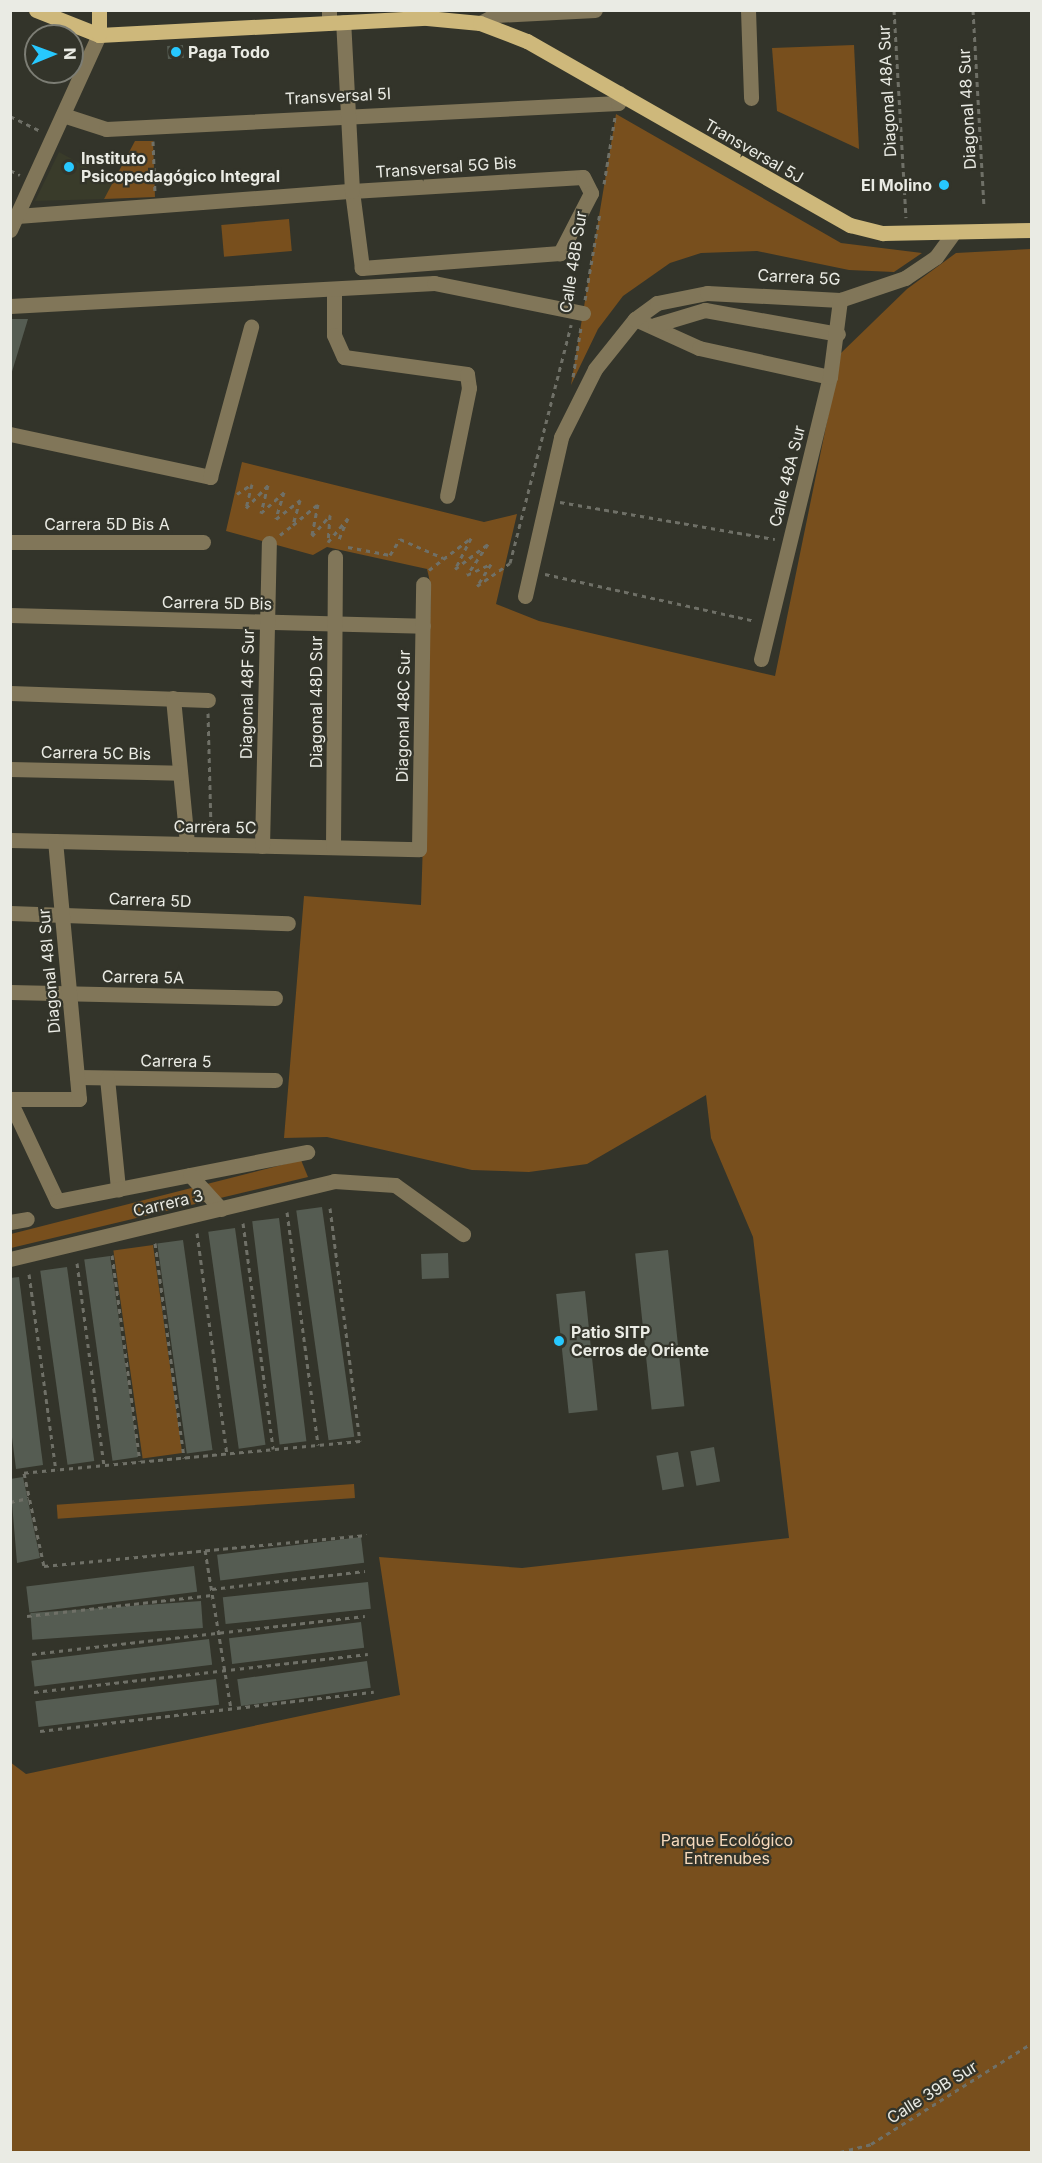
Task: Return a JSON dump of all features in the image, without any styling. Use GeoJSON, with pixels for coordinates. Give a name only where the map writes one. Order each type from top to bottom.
{"type":"FeatureCollection","features":[{"type":"Feature","properties":{"kind":"main road"},"geometry":{"type":"LineString","coordinates":[[36,10],[99,34],[334,19],[480,23]]}},
{"type":"Feature","properties":{"kind":"main road"},"geometry":{"type":"LineString","coordinates":[[99,10],[99,34]]}},
{"type":"Feature","properties":{"kind":"main road","name":"Transversal 5J"},"geometry":{"type":"LineString","coordinates":[[480,23],[527,41],[618,98],[850,225],[883,233],[1032,230]]}},
{"type":"Feature","properties":{"kind":"street"},"geometry":{"type":"LineString","coordinates":[[480,23],[495,15],[595,10]]}},
{"type":"Feature","properties":{"kind":"street"},"geometry":{"type":"LineString","coordinates":[[748,10],[751,98]]}},
{"type":"Feature","properties":{"kind":"street"},"geometry":{"type":"LineString","coordinates":[[334,19],[348,113],[352,191]]}},
{"type":"Feature","properties":{"kind":"street"},"geometry":{"type":"LineString","coordinates":[[14,223],[99,34]]}},
{"type":"Feature","properties":{"kind":"street","name":"Transversal 5I"},"geometry":{"type":"LineString","coordinates":[[63,115],[98,129],[618,98]]}},
{"type":"Feature","properties":{"kind":"street","name":"Transversal 5G Bis"},"geometry":{"type":"LineString","coordinates":[[14,223],[155,205],[352,191],[583,177],[591,193],[560,253],[550,258],[368,270],[358,263],[352,191]]}},
{"type":"Feature","properties":{"kind":"street","name":"Carrera 5G"},"geometry":{"type":"LineString","coordinates":[[635,319],[657,303],[739,291],[840,300],[905,278],[936,257],[954,232]]}},
{"type":"Feature","properties":{"kind":"street"},"geometry":{"type":"LineString","coordinates":[[10,306],[434,283],[579,312]]}},
{"type":"Feature","properties":{"kind":"street"},"geometry":{"type":"LineString","coordinates":[[334,290],[334,335],[344,357],[467,374],[469,388],[447,496]]}},
{"type":"Feature","properties":{"kind":"street"},"geometry":{"type":"LineString","coordinates":[[737,315],[739,291]]}},
{"type":"Feature","properties":{"kind":"street","name":"Calle 48A Sur"},"geometry":{"type":"LineString","coordinates":[[761,659],[830,377],[838,334],[840,300]]}},
{"type":"Feature","properties":{"kind":"street"},"geometry":{"type":"LineString","coordinates":[[655,325],[691,310],[737,315],[838,334]]}},
{"type":"Feature","properties":{"kind":"street"},"geometry":{"type":"LineString","coordinates":[[525,596],[561,437],[595,369],[635,319],[655,325],[699,348],[830,377]]}},
{"type":"Feature","properties":{"kind":"street"},"geometry":{"type":"LineString","coordinates":[[10,434],[210,477],[251,327]]}},
{"type":"Feature","properties":{"kind":"street","name":"Carrera 5D Bis A"},"geometry":{"type":"LineString","coordinates":[[10,542],[203,542]]}},
{"type":"Feature","properties":{"kind":"street","name":"Diagonal 48F Sur"},"geometry":{"type":"LineString","coordinates":[[262,846],[269,543]]}},
{"type":"Feature","properties":{"kind":"street","name":"Diagonal 48D Sur"},"geometry":{"type":"LineString","coordinates":[[333,847],[335,557]]}},
{"type":"Feature","properties":{"kind":"street","name":"Diagonal 48C Sur"},"geometry":{"type":"LineString","coordinates":[[419,849],[423,584]]}},
{"type":"Feature","properties":{"kind":"street","name":"Carrera 5D Bis"},"geometry":{"type":"LineString","coordinates":[[10,615],[423,626]]}},
{"type":"Feature","properties":{"kind":"street"},"geometry":{"type":"LineString","coordinates":[[10,693],[208,700]]}},
{"type":"Feature","properties":{"kind":"street"},"geometry":{"type":"LineString","coordinates":[[173,698],[187,844]]}},
{"type":"Feature","properties":{"kind":"street","name":"Carrera 5C Bis"},"geometry":{"type":"LineString","coordinates":[[10,769],[180,773]]}},
{"type":"Feature","properties":{"kind":"street","name":"Carrera 5C"},"geometry":{"type":"LineString","coordinates":[[10,840],[419,849]]}},
{"type":"Feature","properties":{"kind":"street","name":"Diagonal 48I Sur"},"geometry":{"type":"LineString","coordinates":[[10,1100],[79,1099],[55,841]]}},
{"type":"Feature","properties":{"kind":"street","name":"Carrera 5D"},"geometry":{"type":"LineString","coordinates":[[10,913],[288,923]]}},
{"type":"Feature","properties":{"kind":"street","name":"Carrera 5A"},"geometry":{"type":"LineString","coordinates":[[10,992],[275,998]]}},
{"type":"Feature","properties":{"kind":"street","name":"Carrera 5"},"geometry":{"type":"LineString","coordinates":[[77,1077],[275,1080]]}},
{"type":"Feature","properties":{"kind":"street"},"geometry":{"type":"LineString","coordinates":[[107,1078],[118,1189]]}},
{"type":"Feature","properties":{"kind":"street","name":"Carrera 3"},"geometry":{"type":"LineString","coordinates":[[10,1100],[57,1201],[307,1152]]}},
{"type":"Feature","properties":{"kind":"street"},"geometry":{"type":"LineString","coordinates":[[190,1175],[221,1209]]}},
{"type":"Feature","properties":{"kind":"street","name":"Carrera 3"},"geometry":{"type":"LineString","coordinates":[[10,1259],[329,1182],[395,1185],[463,1234]]}},
{"type":"Feature","properties":{"kind":"street"},"geometry":{"type":"LineString","coordinates":[[10,1222],[27,1219]]}},
{"type":"Feature","properties":{"kind":"path","name":"Diagonal 48A Sur"},"geometry":{"type":"LineString","coordinates":[[894,10],[906,207]]}},
{"type":"Feature","properties":{"kind":"path","name":"Diagonal 48 Sur"},"geometry":{"type":"LineString","coordinates":[[973,10],[984,206]]}},
{"type":"Feature","properties":{"kind":"path"},"geometry":{"type":"LineString","coordinates":[[10,60],[10,69]]}},
{"type":"Feature","properties":{"kind":"path"},"geometry":{"type":"LineString","coordinates":[[603,189],[618,98]]}},
{"type":"Feature","properties":{"kind":"path"},"geometry":{"type":"LineString","coordinates":[[10,116],[53,136]]}},
{"type":"Feature","properties":{"kind":"path"},"geometry":{"type":"LineString","coordinates":[[154,124],[155,205]]}},
{"type":"Feature","properties":{"kind":"path","name":"Calle 48B Sur"},"geometry":{"type":"LineString","coordinates":[[571,385],[579,312],[602,201]]}},
{"type":"Feature","properties":{"kind":"path"},"geometry":{"type":"LineString","coordinates":[[423,584],[423,575],[471,538],[455,569],[488,544],[467,574],[491,564],[477,586],[510,563],[579,312]]}},
{"type":"Feature","properties":{"kind":"path"},"geometry":{"type":"LineString","coordinates":[[237,494],[252,484],[246,507],[268,485],[261,513],[284,492],[276,519],[300,500],[293,525],[318,504],[312,536],[330,515],[328,542],[348,518],[336,546],[390,555],[400,539],[443,558]]}},
{"type":"Feature","properties":{"kind":"path"},"geometry":{"type":"LineString","coordinates":[[548,500],[789,542]]}},
{"type":"Feature","properties":{"kind":"path"},"geometry":{"type":"LineString","coordinates":[[529,571],[769,624]]}},
{"type":"Feature","properties":{"kind":"path"},"geometry":{"type":"LineString","coordinates":[[208,700],[212,845]]}},
{"type":"Feature","properties":{"kind":"path"},"geometry":{"type":"LineString","coordinates":[[330,1208],[360,1441],[24,1473],[44,1566],[367,1535]]}},
{"type":"Feature","properties":{"kind":"path"},"geometry":{"type":"LineString","coordinates":[[287,1212],[318,1445]]}},
{"type":"Feature","properties":{"kind":"path"},"geometry":{"type":"LineString","coordinates":[[243,1222],[273,1449]]}},
{"type":"Feature","properties":{"kind":"path"},"geometry":{"type":"LineString","coordinates":[[197,1233],[226,1454]]}},
{"type":"Feature","properties":{"kind":"path"},"geometry":{"type":"LineString","coordinates":[[155,1244],[184,1458]]}},
{"type":"Feature","properties":{"kind":"path"},"geometry":{"type":"LineString","coordinates":[[112,1255],[140,1462]]}},
{"type":"Feature","properties":{"kind":"path"},"geometry":{"type":"LineString","coordinates":[[77,1263],[104,1465]]}},
{"type":"Feature","properties":{"kind":"path"},"geometry":{"type":"LineString","coordinates":[[29,1274],[56,1470]]}},
{"type":"Feature","properties":{"kind":"path"},"geometry":{"type":"LineString","coordinates":[[10,1503],[30,1498]]}},
{"type":"Feature","properties":{"kind":"path"},"geometry":{"type":"LineString","coordinates":[[205,1550],[231,1709]]}},
{"type":"Feature","properties":{"kind":"path"},"geometry":{"type":"LineString","coordinates":[[212,1589],[365,1571]]}},
{"type":"Feature","properties":{"kind":"path"},"geometry":{"type":"LineString","coordinates":[[27,1616],[212,1595]]}},
{"type":"Feature","properties":{"kind":"path"},"geometry":{"type":"LineString","coordinates":[[32,1654],[366,1616]]}},
{"type":"Feature","properties":{"kind":"path"},"geometry":{"type":"LineString","coordinates":[[34,1692],[368,1654]]}},
{"type":"Feature","properties":{"kind":"path"},"geometry":{"type":"LineString","coordinates":[[40,1731],[374,1692]]}},
{"type":"Feature","properties":{"kind":"path","name":"Calle 39B Sur"},"geometry":{"type":"LineString","coordinates":[[840,2152],[871,2144],[1032,2043]]}},
{"type":"Feature","properties":{"kind":"shaded area","name":"Instituto Psicopedagógico Integral"},"geometry":{"type":"Polygon","coordinates":[[[59,152],[114,182],[104,199],[35,201],[59,152]]]}},
{"type":"Feature","properties":{"kind":"green space"},"geometry":{"type":"Polygon","coordinates":[[[854,45],[859,149],[777,111],[772,48],[854,45]]]}},
{"type":"Feature","properties":{"kind":"green space"},"geometry":{"type":"Polygon","coordinates":[[[616,114],[841,243],[922,253],[894,272],[849,270],[757,251],[701,253],[670,263],[623,296],[598,329],[571,385],[616,114]]]}},
{"type":"Feature","properties":{"kind":"green space"},"geometry":{"type":"Polygon","coordinates":[[[135,141],[153,141],[155,197],[104,199],[135,141]]]}},
{"type":"Feature","properties":{"kind":"green space"},"geometry":{"type":"Polygon","coordinates":[[[289,219],[292,251],[224,257],[221,225],[289,219]]]}},
{"type":"Feature","properties":{"kind":"green space","name":"Parque Ecológico Entrenubes"},"geometry":{"type":"Polygon","coordinates":[[[1031,249],[1031,2152],[11,2152],[10,1762],[26,1774],[400,1695],[379,1557],[522,1568],[789,1538],[753,1237],[711,1138],[706,1095],[587,1164],[529,1172],[472,1170],[327,1137],[284,1138],[304,896],[421,905],[431,586],[427,569],[327,547],[313,555],[226,531],[242,462],[484,522],[517,514],[496,604],[539,621],[775,676],[841,353],[907,289],[956,253],[1031,249]]]}},
{"type":"Feature","properties":{"kind":"green space"},"geometry":{"type":"Polygon","coordinates":[[[301,1160],[308,1177],[11,1248],[11,1234],[301,1160]]]}},
{"type":"Feature","properties":{"kind":"green space"},"geometry":{"type":"Polygon","coordinates":[[[153,1245],[182,1453],[143,1459],[113,1251],[153,1245]]]}},
{"type":"Feature","properties":{"kind":"green space"},"geometry":{"type":"Polygon","coordinates":[[[354,1484],[355,1498],[58,1519],[57,1505],[354,1484]]]}},
{"type":"Feature","properties":{"kind":"building","name":"Paga Todo"},"geometry":{"type":"Polygon","coordinates":[[[183,45],[184,58],[168,59],[167,46],[183,45]]]}},
{"type":"Feature","properties":{"kind":"building"},"geometry":{"type":"Polygon","coordinates":[[[10,319],[28,319],[11,375],[10,375],[10,319]]]}},
{"type":"Feature","properties":{"kind":"building"},"geometry":{"type":"Polygon","coordinates":[[[322,1207],[354,1437],[329,1440],[296,1211],[322,1207]]]}},
{"type":"Feature","properties":{"kind":"building"},"geometry":{"type":"Polygon","coordinates":[[[279,1218],[306,1441],[280,1445],[252,1221],[279,1218]]]}},
{"type":"Feature","properties":{"kind":"building"},"geometry":{"type":"Polygon","coordinates":[[[235,1228],[265,1445],[239,1449],[208,1232],[235,1228]]]}},
{"type":"Feature","properties":{"kind":"building"},"geometry":{"type":"Polygon","coordinates":[[[183,1240],[213,1450],[187,1454],[157,1244],[183,1240]]]}},
{"type":"Feature","properties":{"kind":"building"},"geometry":{"type":"Polygon","coordinates":[[[668,1250],[684,1406],[652,1410],[635,1253],[668,1250]]]}},
{"type":"Feature","properties":{"kind":"building"},"geometry":{"type":"Polygon","coordinates":[[[448,1253],[449,1278],[422,1279],[421,1254],[448,1253]]]}},
{"type":"Feature","properties":{"kind":"building"},"geometry":{"type":"Polygon","coordinates":[[[110,1256],[138,1457],[113,1461],[84,1260],[110,1256]]]}},
{"type":"Feature","properties":{"kind":"building"},"geometry":{"type":"Polygon","coordinates":[[[67,1267],[94,1461],[68,1465],[40,1271],[67,1267]]]}},
{"type":"Feature","properties":{"kind":"building"},"geometry":{"type":"Polygon","coordinates":[[[19,1277],[43,1465],[16,1469],[10,1422],[10,1278],[19,1277]]]}},
{"type":"Feature","properties":{"kind":"building"},"geometry":{"type":"Polygon","coordinates":[[[585,1291],[598,1410],[569,1413],[556,1294],[585,1291]]]}},
{"type":"Feature","properties":{"kind":"building"},"geometry":{"type":"Polygon","coordinates":[[[714,1447],[720,1481],[696,1486],[690,1451],[714,1447]]]}},
{"type":"Feature","properties":{"kind":"building"},"geometry":{"type":"Polygon","coordinates":[[[678,1452],[684,1486],[662,1490],[656,1456],[678,1452]]]}},
{"type":"Feature","properties":{"kind":"building"},"geometry":{"type":"Polygon","coordinates":[[[23,1477],[40,1558],[17,1563],[10,1479],[23,1477]]]}},
{"type":"Feature","properties":{"kind":"building"},"geometry":{"type":"Polygon","coordinates":[[[361,1537],[364,1563],[220,1580],[217,1555],[361,1537]]]}},
{"type":"Feature","properties":{"kind":"building"},"geometry":{"type":"Polygon","coordinates":[[[194,1566],[197,1592],[29,1612],[26,1587],[194,1566]]]}},
{"type":"Feature","properties":{"kind":"building"},"geometry":{"type":"Polygon","coordinates":[[[368,1582],[371,1609],[226,1624],[223,1597],[368,1582]]]}},
{"type":"Feature","properties":{"kind":"building"},"geometry":{"type":"Polygon","coordinates":[[[201,1601],[203,1628],[32,1640],[30,1613],[201,1601]]]}},
{"type":"Feature","properties":{"kind":"building"},"geometry":{"type":"Polygon","coordinates":[[[361,1622],[364,1648],[232,1664],[229,1638],[361,1622]]]}},
{"type":"Feature","properties":{"kind":"building"},"geometry":{"type":"Polygon","coordinates":[[[209,1639],[212,1665],[35,1687],[31,1661],[209,1639]]]}},
{"type":"Feature","properties":{"kind":"building"},"geometry":{"type":"Polygon","coordinates":[[[367,1661],[371,1688],[241,1706],[237,1679],[367,1661]]]}},
{"type":"Feature","properties":{"kind":"building"},"geometry":{"type":"Polygon","coordinates":[[[216,1679],[219,1705],[39,1727],[35,1701],[216,1679]]]}},
{"type":"Feature","properties":{"kind":"place","name":"Paga Todo"},"geometry":{"type":"Point","coordinates":[176,52]}},
{"type":"Feature","properties":{"kind":"place","name":"Instituto Psicopedagógico Integral"},"geometry":{"type":"Point","coordinates":[69,167]}},
{"type":"Feature","properties":{"kind":"place","name":"El Molino"},"geometry":{"type":"Point","coordinates":[944,185]}},
{"type":"Feature","properties":{"kind":"place","name":"Patio SITP Cerros de Oriente"},"geometry":{"type":"Point","coordinates":[559,1341]}}]}
